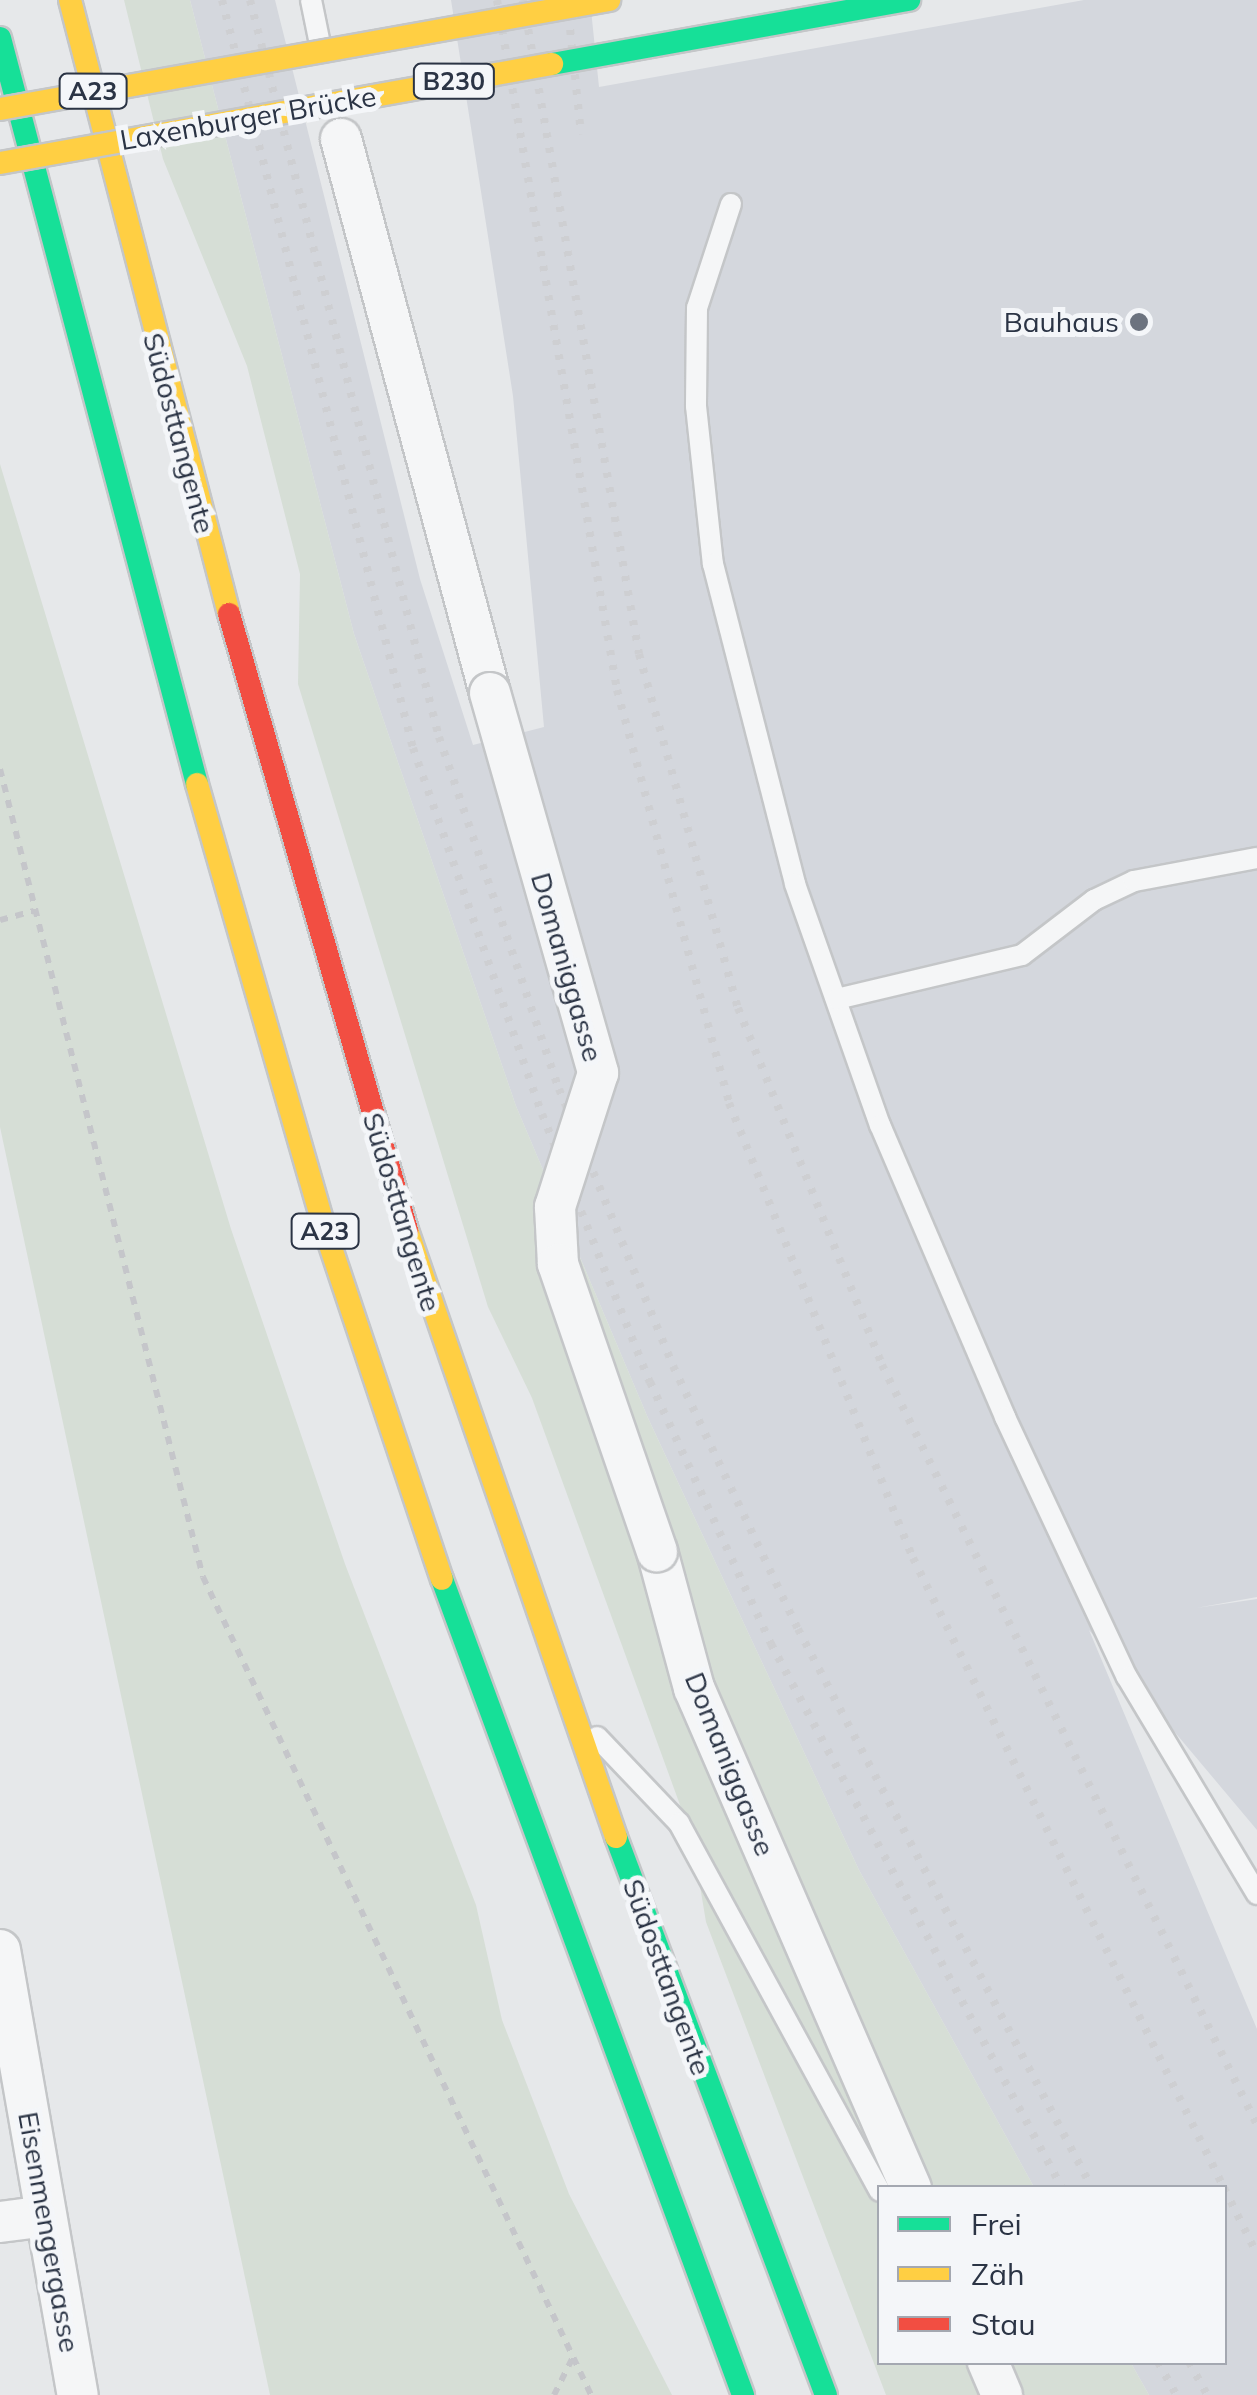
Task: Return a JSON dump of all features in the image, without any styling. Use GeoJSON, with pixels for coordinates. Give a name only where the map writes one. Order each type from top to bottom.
{"type":"FeatureCollection","features":[{"type":"Feature","properties":{"kind":"main road","name":"Südosttangente"},"geometry":{"type":"LineString","coordinates":[[70,0],[291,846],[402,1219],[567,1706],[826,2395]]}},
{"type":"Feature","properties":{"kind":"main road","name":"Laxenburger Brücke"},"geometry":{"type":"LineString","coordinates":[[0,109],[609,0]]}},
{"type":"Feature","properties":{"kind":"main road","name":"Laxenburger Brücke"},"geometry":{"type":"LineString","coordinates":[[0,163],[909,0]]}},
{"type":"Feature","properties":{"kind":"main road","name":"A23"},"geometry":{"type":"LineString","coordinates":[[0,38],[111,484],[324,1227],[500,1752],[743,2395]]}},
{"type":"Feature","properties":{"kind":"street","name":"Domaniggasse"},"geometry":{"type":"LineString","coordinates":[[341,139],[490,693],[598,1073],[555,1207],[558,1264],[657,1551],[694,1688],[910,2185]]}},
{"type":"Feature","properties":{"kind":"street","name":"Eisenmengergasse"},"geometry":{"type":"LineString","coordinates":[[0,1950],[78,2395]]}},
{"type":"Feature","properties":{"kind":"street"},"geometry":{"type":"LineString","coordinates":[[0,2222],[46,2216]]}},
{"type":"Feature","properties":{"kind":"street"},"geometry":{"type":"LineString","coordinates":[[989,2365],[1002,2395]]}},
{"type":"Feature","properties":{"kind":"lane","name":"Domaniggasse"},"geometry":{"type":"LineString","coordinates":[[311,0],[341,139]]}},
{"type":"Feature","properties":{"kind":"lane"},"geometry":{"type":"LineString","coordinates":[[731,204],[697,308],[713,564],[752,737],[837,1000],[949,1287],[1127,1677],[1257,1894]]}},
{"type":"Feature","properties":{"kind":"lane"},"geometry":{"type":"LineString","coordinates":[[837,1000],[1022,955],[1094,900],[1134,882],[1257,858]]}},
{"type":"Feature","properties":{"kind":"lane"},"geometry":{"type":"LineString","coordinates":[[567,1706],[679,1822],[877,2185]]}},
{"type":"Feature","properties":{"kind":"path"},"geometry":{"type":"LineString","coordinates":[[0,769],[204,1577],[591,2395]]}},
{"type":"Feature","properties":{"kind":"path"},"geometry":{"type":"LineString","coordinates":[[0,920],[34,911]]}},
{"type":"Feature","properties":{"kind":"path"},"geometry":{"type":"LineString","coordinates":[[554,2395],[573,2357]]}},
{"type":"Feature","properties":{"kind":"shaded area"},"geometry":{"type":"Polygon","coordinates":[[[124,0],[190,0],[354,634],[516,1106],[648,1418],[859,1870],[1033,2185],[877,2185],[877,2365],[1132,2365],[1149,2395],[886,2395],[706,1922],[692,1838],[532,1398],[488,1307],[298,684],[300,574],[247,366],[163,159],[124,0]]]}},
{"type":"Feature","properties":{"kind":"shaded area"},"geometry":{"type":"Polygon","coordinates":[[[190,0],[275,0],[420,579],[473,745],[544,727],[513,396],[451,0],[590,0],[599,87],[1084,0],[1257,0],[1257,1597],[1196,1608],[1257,1599],[1257,1830],[1089,1630],[1257,2029],[1257,2395],[1149,2395],[1132,2365],[1227,2365],[1227,2185],[1033,2185],[859,1870],[648,1418],[516,1106],[354,634],[190,0]]]}},
{"type":"Feature","properties":{"kind":"shaded area"},"geometry":{"type":"Polygon","coordinates":[[[0,464],[231,1229],[345,1564],[476,1905],[502,2020],[569,2194],[672,2395],[270,2395],[0,1127],[0,464]]]}},
{"type":"Feature","properties":{"kind":"railway"},"geometry":{"type":"LineString","coordinates":[[222,0],[413,748],[542,1114],[650,1382],[771,1644],[1060,2185]]}},
{"type":"Feature","properties":{"kind":"railway"},"geometry":{"type":"LineString","coordinates":[[250,0],[439,737],[559,1089],[673,1366],[798,1629],[1090,2185]]}},
{"type":"Feature","properties":{"kind":"railway"},"geometry":{"type":"LineString","coordinates":[[497,0],[617,690],[729,1103],[913,1558],[1223,2185]]}},
{"type":"Feature","properties":{"kind":"railway"},"geometry":{"type":"LineString","coordinates":[[523,0],[639,654],[738,1008],[882,1365],[1257,2125]]}},
{"type":"Feature","properties":{"kind":"railway"},"geometry":{"type":"LineString","coordinates":[[567,0],[581,134]]}},
{"type":"Feature","properties":{"kind":"railway"},"geometry":{"type":"LineString","coordinates":[[1227,2194],[1257,2254]]}},
{"type":"Feature","properties":{"kind":"railway"},"geometry":{"type":"LineString","coordinates":[[1160,2365],[1176,2395]]}},
{"type":"Feature","properties":{"kind":"railway"},"geometry":{"type":"LineString","coordinates":[[1191,2365],[1207,2395]]}},
{"type":"Feature","properties":{"kind":"traffic: fast"},"geometry":{"type":"LineString","coordinates":[[552,64],[909,0]]}},
{"type":"Feature","properties":{"kind":"traffic: fast"},"geometry":{"type":"LineString","coordinates":[[0,38],[197,784]]}},
{"type":"Feature","properties":{"kind":"traffic: fast"},"geometry":{"type":"LineString","coordinates":[[442,1579],[743,2395]]}},
{"type":"Feature","properties":{"kind":"traffic: fast"},"geometry":{"type":"LineString","coordinates":[[616,1837],[826,2395]]}},
{"type":"Feature","properties":{"kind":"traffic: slow"},"geometry":{"type":"LineString","coordinates":[[70,0],[229,614]]}},
{"type":"Feature","properties":{"kind":"traffic: slow"},"geometry":{"type":"LineString","coordinates":[[0,109],[609,0]]}},
{"type":"Feature","properties":{"kind":"traffic: slow"},"geometry":{"type":"LineString","coordinates":[[0,163],[552,64]]}},
{"type":"Feature","properties":{"kind":"traffic: slow"},"geometry":{"type":"LineString","coordinates":[[197,784],[324,1227],[442,1579]]}},
{"type":"Feature","properties":{"kind":"traffic: slow"},"geometry":{"type":"LineString","coordinates":[[407,1230],[616,1837]]}},
{"type":"Feature","properties":{"kind":"traffic: jam"},"geometry":{"type":"LineString","coordinates":[[229,614],[407,1230]]}},
{"type":"Feature","properties":{"kind":"place","name":"Bauhaus"},"geometry":{"type":"Point","coordinates":[1139,322]}}]}
